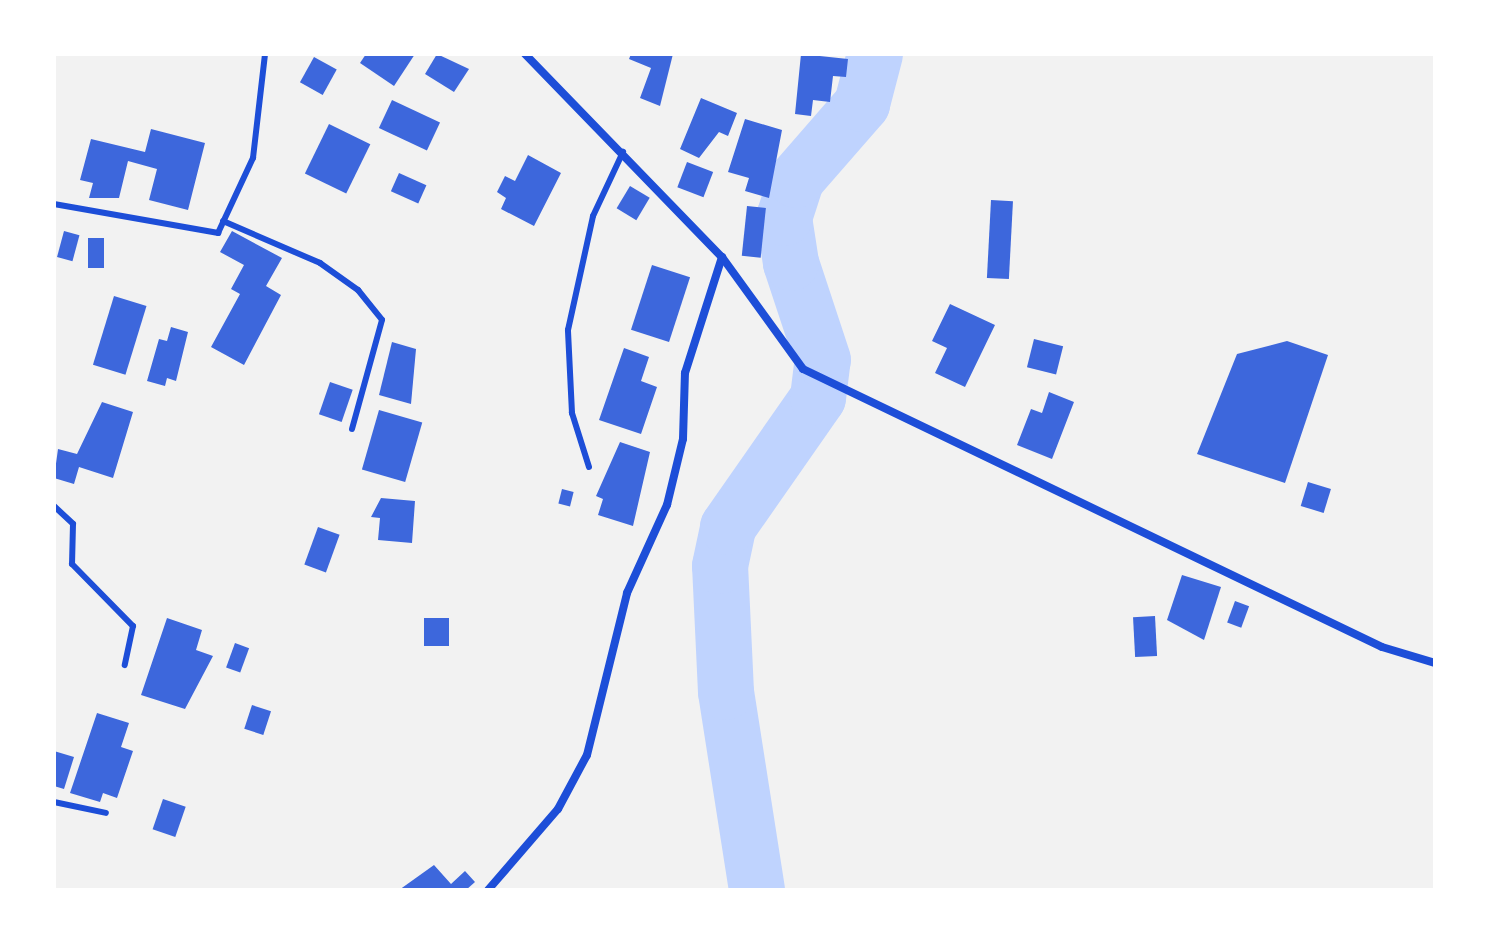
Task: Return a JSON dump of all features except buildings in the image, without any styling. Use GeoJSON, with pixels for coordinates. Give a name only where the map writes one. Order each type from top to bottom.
{"type":"FeatureCollection","features":[{"type":"Feature","properties":{"kind":"street"},"geometry":{"type":"LineString","coordinates":[[525,54],[722,257],[803,369],[1382,647],[1435,663]]}},
{"type":"Feature","properties":{"kind":"street"},"geometry":{"type":"LineString","coordinates":[[488,890],[558,809],[587,755],[627,593],[667,505],[683,439],[685,373],[722,257]]}},
{"type":"Feature","properties":{"kind":"lane"},"geometry":{"type":"LineString","coordinates":[[54,204],[218,233],[253,158],[265,54]]}},
{"type":"Feature","properties":{"kind":"lane"},"geometry":{"type":"LineString","coordinates":[[589,467],[572,413],[568,330],[593,216],[623,152]]}},
{"type":"Feature","properties":{"kind":"lane"},"geometry":{"type":"LineString","coordinates":[[223,221],[320,263],[358,290],[382,320],[352,429]]}},
{"type":"Feature","properties":{"kind":"lane"},"geometry":{"type":"LineString","coordinates":[[54,506],[73,524],[72,564],[133,626],[125,665]]}},
{"type":"Feature","properties":{"kind":"lane"},"geometry":{"type":"LineString","coordinates":[[54,802],[106,813]]}},
{"type":"Feature","properties":{"kind":"waterway"},"geometry":{"type":"LineString","coordinates":[[757,890],[726,692],[720,566],[728,527],[818,398],[823,360],[791,263],[784,218],[796,180],[862,104],[875,54]]}}]}
